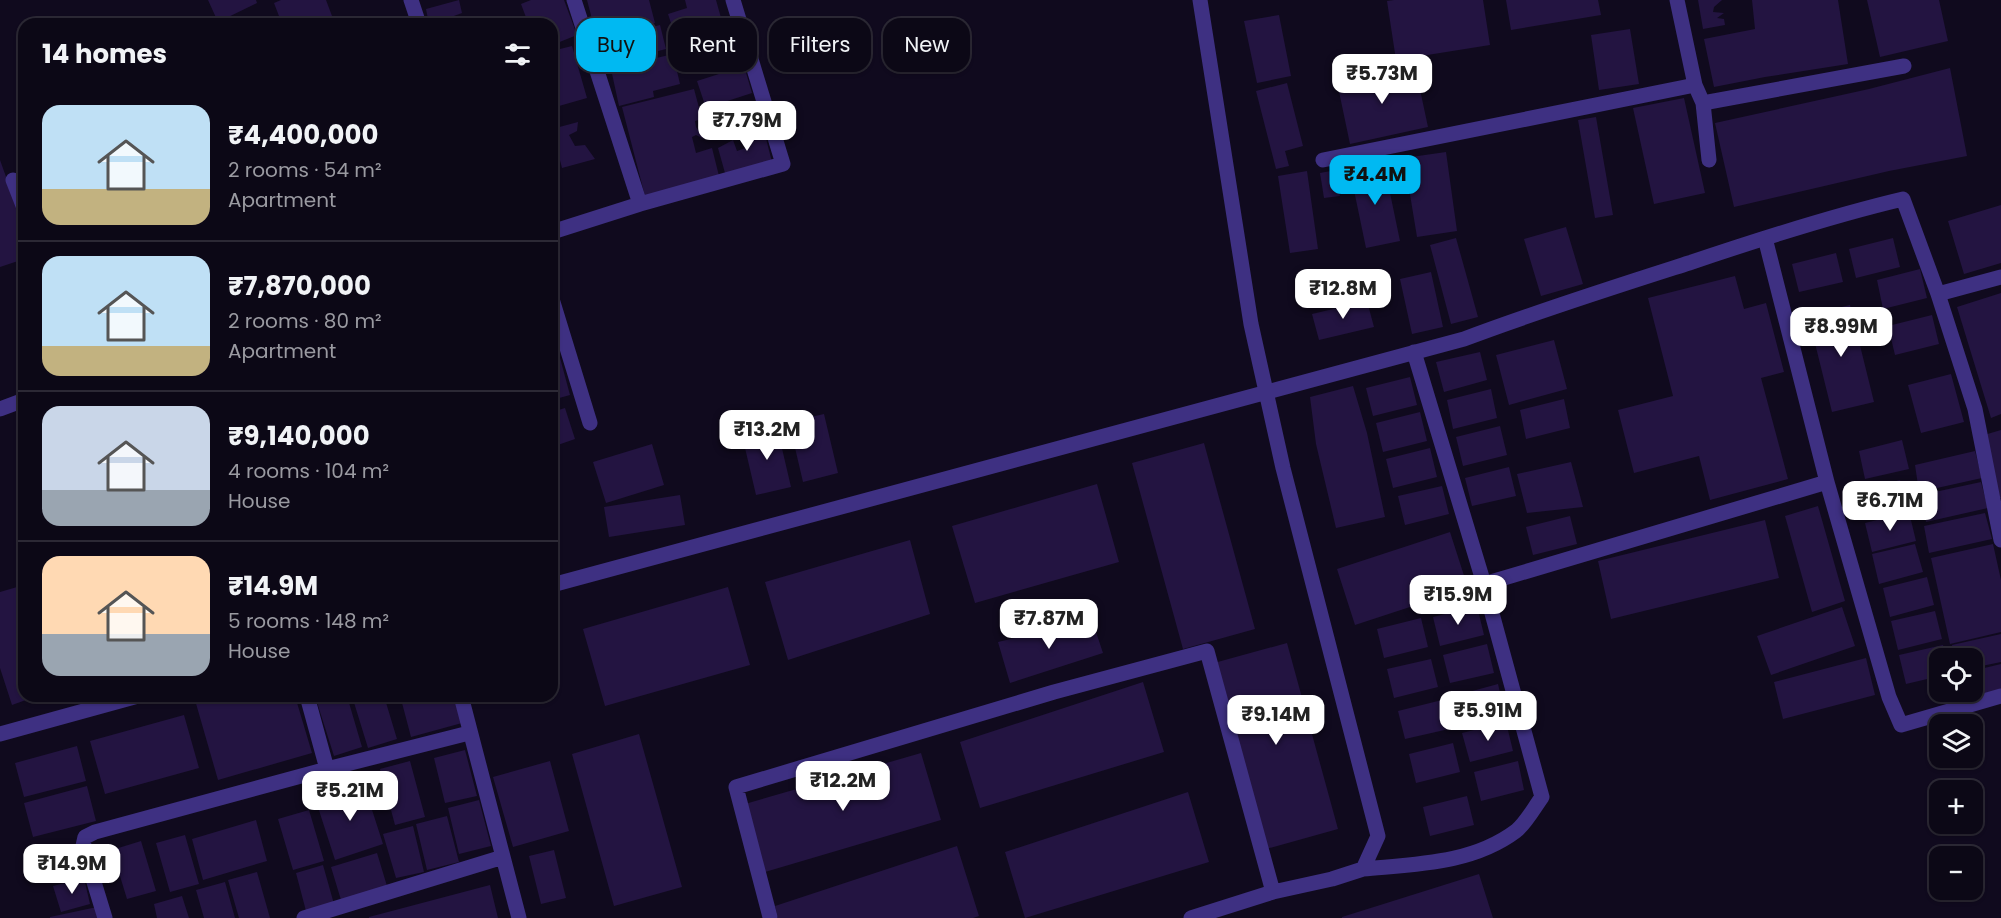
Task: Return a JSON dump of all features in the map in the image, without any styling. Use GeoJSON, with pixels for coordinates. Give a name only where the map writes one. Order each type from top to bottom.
{"type":"FeatureCollection","features":[{"type":"Feature","properties":{"kind":"street"},"geometry":{"type":"LineString","coordinates":[[411,0],[417,18]]}},
{"type":"Feature","properties":{"kind":"street"},"geometry":{"type":"LineString","coordinates":[[574,0],[640,204]]}},
{"type":"Feature","properties":{"kind":"street"},"geometry":{"type":"LineString","coordinates":[[558,230],[640,204],[783,164],[733,0]]}},
{"type":"Feature","properties":{"kind":"street"},"geometry":{"type":"LineString","coordinates":[[1200,0],[1251,324],[1286,480],[1378,836],[1364,869]]}},
{"type":"Feature","properties":{"kind":"street"},"geometry":{"type":"LineString","coordinates":[[1677,0],[1695,85],[1703,103],[1709,160]]}},
{"type":"Feature","properties":{"kind":"street"},"geometry":{"type":"LineString","coordinates":[[1703,103],[1904,66]]}},
{"type":"Feature","properties":{"kind":"street"},"geometry":{"type":"LineString","coordinates":[[1323,160],[1695,85]]}},
{"type":"Feature","properties":{"kind":"street"},"geometry":{"type":"LineString","coordinates":[[13,180],[18,193]]}},
{"type":"Feature","properties":{"kind":"street"},"geometry":{"type":"LineString","coordinates":[[558,583],[1464,339],[1537,312],[1765,238],[1861,209],[1904,199],[1975,409],[2001,540]]}},
{"type":"Feature","properties":{"kind":"street"},"geometry":{"type":"LineString","coordinates":[[1765,238],[1827,482],[1889,697],[1901,726],[2001,696]]}},
{"type":"Feature","properties":{"kind":"street"},"geometry":{"type":"LineString","coordinates":[[1938,294],[2001,277]]}},
{"type":"Feature","properties":{"kind":"street"},"geometry":{"type":"LineString","coordinates":[[558,319],[590,423]]}},
{"type":"Feature","properties":{"kind":"street"},"geometry":{"type":"LineString","coordinates":[[1191,918],[1273,892],[1332,879],[1364,869],[1450,860],[1488,849],[1518,829],[1542,797],[1484,584],[1414,352]]}},
{"type":"Feature","properties":{"kind":"street"},"geometry":{"type":"LineString","coordinates":[[0,409],[18,407]]}},
{"type":"Feature","properties":{"kind":"street"},"geometry":{"type":"LineString","coordinates":[[1484,584],[1827,482]]}},
{"type":"Feature","properties":{"kind":"street"},"geometry":{"type":"LineString","coordinates":[[770,917],[736,787],[1054,692],[1207,651],[1273,892]]}},
{"type":"Feature","properties":{"kind":"street"},"geometry":{"type":"LineString","coordinates":[[0,734],[116,702]]}},
{"type":"Feature","properties":{"kind":"street"},"geometry":{"type":"LineString","coordinates":[[309,702],[327,769]]}},
{"type":"Feature","properties":{"kind":"street"},"geometry":{"type":"LineString","coordinates":[[462,702],[519,918]]}},
{"type":"Feature","properties":{"kind":"street"},"geometry":{"type":"LineString","coordinates":[[105,918],[82,846],[85,837],[95,832],[327,769],[469,733]]}},
{"type":"Feature","properties":{"kind":"street"},"geometry":{"type":"LineString","coordinates":[[304,918],[503,858]]}},
{"type":"Feature","properties":{"kind":"building"},"geometry":{"type":"Polygon","coordinates":[[[208,0],[256,0],[257,3],[226,18],[216,18],[208,0]]]}},
{"type":"Feature","properties":{"kind":"building"},"geometry":{"type":"Polygon","coordinates":[[[281,0],[326,0],[333,18],[280,18],[274,3],[281,0]]]}},
{"type":"Feature","properties":{"kind":"building"},"geometry":{"type":"Polygon","coordinates":[[[459,0],[462,13],[448,18],[428,18],[426,9],[459,0]]]}},
{"type":"Feature","properties":{"kind":"building"},"geometry":{"type":"Polygon","coordinates":[[[531,0],[564,0],[576,35],[558,43],[558,18],[526,18],[521,4],[531,0]]]}},
{"type":"Feature","properties":{"kind":"building"},"geometry":{"type":"Polygon","coordinates":[[[587,0],[649,0],[654,18],[592,18],[587,0]]]}},
{"type":"Feature","properties":{"kind":"building"},"geometry":{"type":"Polygon","coordinates":[[[685,0],[716,0],[721,18],[669,18],[668,14],[687,8],[685,0]]]}},
{"type":"Feature","properties":{"kind":"building"},"geometry":{"type":"Polygon","coordinates":[[[1483,0],[1490,45],[1396,60],[1387,1],[1483,0]]]}},
{"type":"Feature","properties":{"kind":"building"},"geometry":{"type":"Polygon","coordinates":[[[1506,0],[1598,0],[1601,15],[1511,30],[1506,0]]]}},
{"type":"Feature","properties":{"kind":"building"},"geometry":{"type":"Polygon","coordinates":[[[1698,0],[1722,0],[1714,7],[1713,12],[1724,13],[1717,18],[1724,19],[1725,25],[1703,29],[1698,0]]]}},
{"type":"Feature","properties":{"kind":"building"},"geometry":{"type":"Polygon","coordinates":[[[1752,0],[1838,0],[1848,64],[1714,87],[1704,39],[1755,29],[1752,0]]]}},
{"type":"Feature","properties":{"kind":"building"},"geometry":{"type":"Polygon","coordinates":[[[1867,0],[1939,0],[1948,41],[1880,57],[1867,0]]]}},
{"type":"Feature","properties":{"kind":"building"},"geometry":{"type":"Polygon","coordinates":[[[1279,15],[1291,76],[1257,83],[1244,21],[1279,15]]]}},
{"type":"Feature","properties":{"kind":"building"},"geometry":{"type":"Polygon","coordinates":[[[660,25],[666,49],[656,52],[656,26],[660,25]]]}},
{"type":"Feature","properties":{"kind":"building"},"geometry":{"type":"Polygon","coordinates":[[[1630,29],[1639,84],[1599,90],[1591,35],[1630,29]]]}},
{"type":"Feature","properties":{"kind":"building"},"geometry":{"type":"Polygon","coordinates":[[[572,46],[576,60],[576,72],[580,72],[587,98],[558,106],[558,50],[572,46]]]}},
{"type":"Feature","properties":{"kind":"building"},"geometry":{"type":"Polygon","coordinates":[[[668,55],[668,72],[677,72],[680,84],[653,91],[654,97],[619,106],[612,72],[656,72],[656,58],[668,55]]]}},
{"type":"Feature","properties":{"kind":"building"},"geometry":{"type":"Polygon","coordinates":[[[1415,66],[1428,127],[1350,144],[1337,82],[1415,66]]]}},
{"type":"Feature","properties":{"kind":"building"},"geometry":{"type":"Polygon","coordinates":[[[1950,68],[1967,156],[1889,171],[1734,207],[1715,123],[1869,89],[1950,68]]]}},
{"type":"Feature","properties":{"kind":"building"},"geometry":{"type":"Polygon","coordinates":[[[725,72],[746,72],[752,93],[706,108],[697,81],[725,72]]]}},
{"type":"Feature","properties":{"kind":"building"},"geometry":{"type":"Polygon","coordinates":[[[1287,83],[1303,146],[1285,151],[1289,166],[1276,169],[1256,91],[1287,83]]]}},
{"type":"Feature","properties":{"kind":"building"},"geometry":{"type":"Polygon","coordinates":[[[694,89],[702,119],[695,121],[696,127],[704,139],[696,135],[692,137],[696,153],[712,148],[719,176],[645,196],[622,107],[694,89]]]}},
{"type":"Feature","properties":{"kind":"building"},"geometry":{"type":"Polygon","coordinates":[[[1684,98],[1705,193],[1654,204],[1633,108],[1684,98]]]}},
{"type":"Feature","properties":{"kind":"building"},"geometry":{"type":"Polygon","coordinates":[[[1596,117],[1613,215],[1595,218],[1578,120],[1596,117]]]}},
{"type":"Feature","properties":{"kind":"building"},"geometry":{"type":"Polygon","coordinates":[[[578,122],[577,131],[569,135],[575,146],[585,145],[595,159],[562,168],[558,152],[558,127],[578,122]]]}},
{"type":"Feature","properties":{"kind":"building"},"geometry":{"type":"Polygon","coordinates":[[[762,123],[772,162],[725,173],[718,148],[733,140],[737,151],[751,146],[747,130],[762,123]]]}},
{"type":"Feature","properties":{"kind":"building"},"geometry":{"type":"Polygon","coordinates":[[[1446,152],[1457,231],[1417,237],[1404,158],[1446,152]]]}},
{"type":"Feature","properties":{"kind":"building"},"geometry":{"type":"Polygon","coordinates":[[[0,160],[18,210],[18,261],[0,267],[0,160]]]}},
{"type":"Feature","properties":{"kind":"building"},"geometry":{"type":"Polygon","coordinates":[[[1384,164],[1400,241],[1366,248],[1350,171],[1384,164]]]}},
{"type":"Feature","properties":{"kind":"building"},"geometry":{"type":"Polygon","coordinates":[[[1336,170],[1340,196],[1324,198],[1320,173],[1336,170]]]}},
{"type":"Feature","properties":{"kind":"building"},"geometry":{"type":"Polygon","coordinates":[[[1307,171],[1318,249],[1290,253],[1278,176],[1307,171]]]}},
{"type":"Feature","properties":{"kind":"building"},"geometry":{"type":"Polygon","coordinates":[[[2001,205],[2001,263],[1964,274],[1948,221],[2001,205]]]}},
{"type":"Feature","properties":{"kind":"building"},"geometry":{"type":"Polygon","coordinates":[[[1566,227],[1583,284],[1541,296],[1524,239],[1566,227]]]}},
{"type":"Feature","properties":{"kind":"building"},"geometry":{"type":"Polygon","coordinates":[[[1456,238],[1478,317],[1451,324],[1430,245],[1456,238]]]}},
{"type":"Feature","properties":{"kind":"building"},"geometry":{"type":"Polygon","coordinates":[[[1893,238],[1900,267],[1856,278],[1849,249],[1893,238]]]}},
{"type":"Feature","properties":{"kind":"building"},"geometry":{"type":"Polygon","coordinates":[[[1836,253],[1843,282],[1799,292],[1792,264],[1836,253]]]}},
{"type":"Feature","properties":{"kind":"building"},"geometry":{"type":"Polygon","coordinates":[[[1920,269],[1927,298],[1883,309],[1877,280],[1920,269]]]}},
{"type":"Feature","properties":{"kind":"building"},"geometry":{"type":"Polygon","coordinates":[[[1431,272],[1443,327],[1412,334],[1400,279],[1431,272]]]}},
{"type":"Feature","properties":{"kind":"building"},"geometry":{"type":"Polygon","coordinates":[[[1735,276],[1744,309],[1766,303],[1784,372],[1761,378],[1788,479],[1710,500],[1699,456],[1634,473],[1618,410],[1673,396],[1648,298],[1735,276]]]}},
{"type":"Feature","properties":{"kind":"building"},"geometry":{"type":"Polygon","coordinates":[[[2001,293],[2001,414],[1991,418],[1957,307],[2001,293]]]}},
{"type":"Feature","properties":{"kind":"building"},"geometry":{"type":"Polygon","coordinates":[[[1367,301],[1374,327],[1319,340],[1312,314],[1367,301]]]}},
{"type":"Feature","properties":{"kind":"building"},"geometry":{"type":"Polygon","coordinates":[[[1850,305],[1874,402],[1832,412],[1808,315],[1850,305]]]}},
{"type":"Feature","properties":{"kind":"building"},"geometry":{"type":"Polygon","coordinates":[[[1932,315],[1939,344],[1895,355],[1888,326],[1932,315]]]}},
{"type":"Feature","properties":{"kind":"building"},"geometry":{"type":"Polygon","coordinates":[[[1554,340],[1567,389],[1509,405],[1496,355],[1554,340]]]}},
{"type":"Feature","properties":{"kind":"building"},"geometry":{"type":"Polygon","coordinates":[[[558,350],[570,395],[558,398],[558,350]]]}},
{"type":"Feature","properties":{"kind":"building"},"geometry":{"type":"Polygon","coordinates":[[[1480,352],[1487,380],[1444,392],[1436,362],[1480,352]]]}},
{"type":"Feature","properties":{"kind":"building"},"geometry":{"type":"Polygon","coordinates":[[[1951,374],[1964,422],[1921,433],[1908,385],[1951,374]]]}},
{"type":"Feature","properties":{"kind":"building"},"geometry":{"type":"Polygon","coordinates":[[[1410,377],[1417,405],[1373,416],[1366,388],[1410,377]]]}},
{"type":"Feature","properties":{"kind":"building"},"geometry":{"type":"Polygon","coordinates":[[[1353,386],[1367,433],[1385,517],[1336,528],[1316,444],[1310,397],[1353,386]]]}},
{"type":"Feature","properties":{"kind":"building"},"geometry":{"type":"Polygon","coordinates":[[[1491,389],[1497,418],[1453,429],[1447,400],[1491,389]]]}},
{"type":"Feature","properties":{"kind":"building"},"geometry":{"type":"Polygon","coordinates":[[[1564,399],[1570,428],[1526,439],[1520,410],[1564,399]]]}},
{"type":"Feature","properties":{"kind":"building"},"geometry":{"type":"Polygon","coordinates":[[[565,408],[575,439],[558,445],[558,410],[565,408]]]}},
{"type":"Feature","properties":{"kind":"building"},"geometry":{"type":"Polygon","coordinates":[[[1420,412],[1427,441],[1383,452],[1376,423],[1420,412]]]}},
{"type":"Feature","properties":{"kind":"building"},"geometry":{"type":"Polygon","coordinates":[[[824,414],[838,473],[803,482],[789,422],[824,414]]]}},
{"type":"Feature","properties":{"kind":"building"},"geometry":{"type":"Polygon","coordinates":[[[1500,426],[1507,455],[1463,466],[1456,437],[1500,426]]]}},
{"type":"Feature","properties":{"kind":"building"},"geometry":{"type":"Polygon","coordinates":[[[777,427],[791,487],[756,495],[742,435],[777,427]]]}},
{"type":"Feature","properties":{"kind":"building"},"geometry":{"type":"Polygon","coordinates":[[[2001,430],[2001,498],[2000,498],[1984,435],[2001,430]]]}},
{"type":"Feature","properties":{"kind":"building"},"geometry":{"type":"Polygon","coordinates":[[[1902,440],[1909,469],[1865,479],[1859,451],[1902,440]]]}},
{"type":"Feature","properties":{"kind":"building"},"geometry":{"type":"Polygon","coordinates":[[[1204,443],[1255,629],[1183,649],[1132,463],[1204,443]]]}},
{"type":"Feature","properties":{"kind":"building"},"geometry":{"type":"Polygon","coordinates":[[[652,444],[664,485],[606,503],[593,462],[652,444]]]}},
{"type":"Feature","properties":{"kind":"building"},"geometry":{"type":"Polygon","coordinates":[[[1430,448],[1437,477],[1393,488],[1386,459],[1430,448]]]}},
{"type":"Feature","properties":{"kind":"building"},"geometry":{"type":"Polygon","coordinates":[[[1975,451],[1982,478],[1919,492],[1915,465],[1975,451]]]}},
{"type":"Feature","properties":{"kind":"building"},"geometry":{"type":"Polygon","coordinates":[[[1571,462],[1583,507],[1527,513],[1517,474],[1571,462]]]}},
{"type":"Feature","properties":{"kind":"building"},"geometry":{"type":"Polygon","coordinates":[[[1509,467],[1516,496],[1472,506],[1465,478],[1509,467]]]}},
{"type":"Feature","properties":{"kind":"building"},"geometry":{"type":"Polygon","coordinates":[[[1900,480],[1908,509],[1864,519],[1857,491],[1900,480]]]}},
{"type":"Feature","properties":{"kind":"building"},"geometry":{"type":"Polygon","coordinates":[[[1981,482],[1988,508],[1926,522],[1921,495],[1981,482]]]}},
{"type":"Feature","properties":{"kind":"building"},"geometry":{"type":"Polygon","coordinates":[[[1097,484],[1119,562],[975,603],[952,526],[1097,484]]]}},
{"type":"Feature","properties":{"kind":"building"},"geometry":{"type":"Polygon","coordinates":[[[1442,486],[1449,514],[1405,525],[1398,496],[1442,486]]]}},
{"type":"Feature","properties":{"kind":"building"},"geometry":{"type":"Polygon","coordinates":[[[680,495],[685,525],[609,537],[604,507],[680,495]]]}},
{"type":"Feature","properties":{"kind":"building"},"geometry":{"type":"Polygon","coordinates":[[[1818,506],[1845,601],[1812,612],[1785,516],[1818,506]]]}},
{"type":"Feature","properties":{"kind":"building"},"geometry":{"type":"Polygon","coordinates":[[[1909,512],[1916,541],[1872,552],[1865,523],[1909,512]]]}},
{"type":"Feature","properties":{"kind":"building"},"geometry":{"type":"Polygon","coordinates":[[[1985,513],[1992,539],[1929,553],[1924,526],[1985,513]]]}},
{"type":"Feature","properties":{"kind":"building"},"geometry":{"type":"Polygon","coordinates":[[[1570,516],[1577,544],[1533,555],[1526,527],[1570,516]]]}},
{"type":"Feature","properties":{"kind":"building"},"geometry":{"type":"Polygon","coordinates":[[[1765,520],[1779,578],[1611,619],[1598,561],[1765,520]]]}},
{"type":"Feature","properties":{"kind":"building"},"geometry":{"type":"Polygon","coordinates":[[[1450,532],[1468,588],[1355,625],[1337,569],[1450,532]]]}},
{"type":"Feature","properties":{"kind":"building"},"geometry":{"type":"Polygon","coordinates":[[[910,540],[930,614],[788,660],[765,582],[910,540]]]}},
{"type":"Feature","properties":{"kind":"building"},"geometry":{"type":"Polygon","coordinates":[[[1915,544],[1923,572],[1879,584],[1872,554],[1915,544]]]}},
{"type":"Feature","properties":{"kind":"building"},"geometry":{"type":"Polygon","coordinates":[[[1993,544],[2001,580],[2001,632],[1950,644],[1931,558],[1993,544]]]}},
{"type":"Feature","properties":{"kind":"building"},"geometry":{"type":"Polygon","coordinates":[[[1927,577],[1934,605],[1890,617],[1883,588],[1927,577]]]}},
{"type":"Feature","properties":{"kind":"building"},"geometry":{"type":"Polygon","coordinates":[[[18,587],[18,702],[20,702],[12,705],[0,668],[0,592],[18,587]]]}},
{"type":"Feature","properties":{"kind":"building"},"geometry":{"type":"Polygon","coordinates":[[[728,587],[750,665],[605,706],[583,629],[728,587]]]}},
{"type":"Feature","properties":{"kind":"building"},"geometry":{"type":"Polygon","coordinates":[[[1477,606],[1484,635],[1440,646],[1433,617],[1477,606]]]}},
{"type":"Feature","properties":{"kind":"building"},"geometry":{"type":"Polygon","coordinates":[[[1842,607],[1855,646],[1771,675],[1757,636],[1842,607]]]}},
{"type":"Feature","properties":{"kind":"building"},"geometry":{"type":"Polygon","coordinates":[[[1935,611],[1942,639],[1898,650],[1891,621],[1935,611]]]}},
{"type":"Feature","properties":{"kind":"building"},"geometry":{"type":"Polygon","coordinates":[[[1421,618],[1428,647],[1384,658],[1377,629],[1421,618]]]}},
{"type":"Feature","properties":{"kind":"building"},"geometry":{"type":"Polygon","coordinates":[[[1092,620],[1103,653],[1010,683],[998,642],[1092,620]]]}},
{"type":"Feature","properties":{"kind":"building"},"geometry":{"type":"Polygon","coordinates":[[[2001,634],[2001,662],[1983,666],[1983,648],[1952,648],[1952,645],[2001,634]]]}},
{"type":"Feature","properties":{"kind":"building"},"geometry":{"type":"Polygon","coordinates":[[[1287,643],[1338,829],[1266,849],[1214,663],[1287,643]]]}},
{"type":"Feature","properties":{"kind":"building"},"geometry":{"type":"Polygon","coordinates":[[[1487,644],[1494,673],[1450,683],[1443,655],[1487,644]]]}},
{"type":"Feature","properties":{"kind":"building"},"geometry":{"type":"Polygon","coordinates":[[[1929,648],[1929,679],[1906,684],[1899,655],[1929,648]]]}},
{"type":"Feature","properties":{"kind":"building"},"geometry":{"type":"Polygon","coordinates":[[[1866,658],[1875,695],[1783,719],[1774,682],[1866,658]]]}},
{"type":"Feature","properties":{"kind":"building"},"geometry":{"type":"Polygon","coordinates":[[[1431,659],[1438,687],[1394,698],[1387,669],[1431,659]]]}},
{"type":"Feature","properties":{"kind":"building"},"geometry":{"type":"Polygon","coordinates":[[[2001,664],[2001,691],[1983,696],[1983,668],[2001,664]]]}},
{"type":"Feature","properties":{"kind":"building"},"geometry":{"type":"Polygon","coordinates":[[[1143,682],[1164,752],[980,808],[960,742],[1143,682]]]}},
{"type":"Feature","properties":{"kind":"building"},"geometry":{"type":"Polygon","coordinates":[[[1498,684],[1505,714],[1461,724],[1454,696],[1498,684]]]}},
{"type":"Feature","properties":{"kind":"building"},"geometry":{"type":"Polygon","coordinates":[[[1442,700],[1449,729],[1405,739],[1398,711],[1442,700]]]}},
{"type":"Feature","properties":{"kind":"building"},"geometry":{"type":"Polygon","coordinates":[[[196,702],[297,702],[312,753],[218,780],[196,702]]]}},
{"type":"Feature","properties":{"kind":"building"},"geometry":{"type":"Polygon","coordinates":[[[317,702],[349,702],[362,747],[334,756],[317,702]]]}},
{"type":"Feature","properties":{"kind":"building"},"geometry":{"type":"Polygon","coordinates":[[[354,702],[386,702],[397,739],[368,748],[354,702]]]}},
{"type":"Feature","properties":{"kind":"building"},"geometry":{"type":"Polygon","coordinates":[[[402,702],[457,702],[462,723],[411,737],[402,702]]]}},
{"type":"Feature","properties":{"kind":"building"},"geometry":{"type":"Polygon","coordinates":[[[184,715],[199,768],[105,794],[90,741],[184,715]]]}},
{"type":"Feature","properties":{"kind":"building"},"geometry":{"type":"Polygon","coordinates":[[[1506,722],[1513,751],[1470,762],[1462,733],[1506,722]]]}},
{"type":"Feature","properties":{"kind":"building"},"geometry":{"type":"Polygon","coordinates":[[[639,734],[682,887],[614,906],[572,754],[639,734]]]}},
{"type":"Feature","properties":{"kind":"building"},"geometry":{"type":"Polygon","coordinates":[[[1453,743],[1460,772],[1416,783],[1409,754],[1453,743]]]}},
{"type":"Feature","properties":{"kind":"building"},"geometry":{"type":"Polygon","coordinates":[[[77,746],[86,781],[24,797],[15,763],[77,746]]]}},
{"type":"Feature","properties":{"kind":"building"},"geometry":{"type":"Polygon","coordinates":[[[465,750],[477,796],[445,803],[434,758],[465,750]]]}},
{"type":"Feature","properties":{"kind":"building"},"geometry":{"type":"Polygon","coordinates":[[[921,753],[941,820],[765,872],[745,804],[921,753]]]}},
{"type":"Feature","properties":{"kind":"building"},"geometry":{"type":"Polygon","coordinates":[[[410,761],[425,817],[395,825],[380,769],[410,761]]]}},
{"type":"Feature","properties":{"kind":"building"},"geometry":{"type":"Polygon","coordinates":[[[550,761],[569,831],[513,847],[493,777],[550,761]]]}},
{"type":"Feature","properties":{"kind":"building"},"geometry":{"type":"Polygon","coordinates":[[[1518,761],[1524,790],[1481,801],[1474,772],[1518,761]]]}},
{"type":"Feature","properties":{"kind":"building"},"geometry":{"type":"Polygon","coordinates":[[[364,785],[383,844],[335,860],[316,801],[364,785]]]}},
{"type":"Feature","properties":{"kind":"building"},"geometry":{"type":"Polygon","coordinates":[[[87,786],[96,821],[33,837],[24,803],[87,786]]]}},
{"type":"Feature","properties":{"kind":"building"},"geometry":{"type":"Polygon","coordinates":[[[1188,792],[1209,862],[1025,918],[1005,852],[1188,792]]]}},
{"type":"Feature","properties":{"kind":"building"},"geometry":{"type":"Polygon","coordinates":[[[1467,796],[1474,825],[1430,836],[1423,807],[1467,796]]]}},
{"type":"Feature","properties":{"kind":"building"},"geometry":{"type":"Polygon","coordinates":[[[479,800],[491,846],[459,854],[448,808],[479,800]]]}},
{"type":"Feature","properties":{"kind":"building"},"geometry":{"type":"Polygon","coordinates":[[[309,810],[324,861],[293,870],[278,819],[309,810]]]}},
{"type":"Feature","properties":{"kind":"building"},"geometry":{"type":"Polygon","coordinates":[[[447,816],[459,862],[427,870],[416,824],[447,816]]]}},
{"type":"Feature","properties":{"kind":"building"},"geometry":{"type":"Polygon","coordinates":[[[256,820],[267,861],[203,880],[192,839],[256,820]]]}},
{"type":"Feature","properties":{"kind":"building"},"geometry":{"type":"Polygon","coordinates":[[[413,826],[424,872],[396,878],[383,834],[413,826]]]}},
{"type":"Feature","properties":{"kind":"building"},"geometry":{"type":"Polygon","coordinates":[[[185,835],[199,884],[170,892],[156,843],[185,835]]]}},
{"type":"Feature","properties":{"kind":"building"},"geometry":{"type":"Polygon","coordinates":[[[141,841],[156,891],[127,899],[112,850],[141,841]]]}},
{"type":"Feature","properties":{"kind":"building"},"geometry":{"type":"Polygon","coordinates":[[[957,846],[979,916],[973,918],[778,918],[775,906],[957,846]]]}},
{"type":"Feature","properties":{"kind":"building"},"geometry":{"type":"Polygon","coordinates":[[[73,848],[81,874],[50,882],[44,856],[73,848]]]}},
{"type":"Feature","properties":{"kind":"building"},"geometry":{"type":"Polygon","coordinates":[[[554,850],[566,898],[541,904],[529,856],[554,850]]]}},
{"type":"Feature","properties":{"kind":"building"},"geometry":{"type":"Polygon","coordinates":[[[377,853],[387,886],[341,900],[331,867],[377,853]]]}},
{"type":"Feature","properties":{"kind":"building"},"geometry":{"type":"Polygon","coordinates":[[[323,865],[334,904],[306,911],[296,873],[323,865]]]}},
{"type":"Feature","properties":{"kind":"building"},"geometry":{"type":"Polygon","coordinates":[[[257,872],[270,918],[239,918],[228,880],[257,872]]]}},
{"type":"Feature","properties":{"kind":"building"},"geometry":{"type":"Polygon","coordinates":[[[1479,874],[1493,918],[1342,918],[1342,917],[1479,874]]]}},
{"type":"Feature","properties":{"kind":"building"},"geometry":{"type":"Polygon","coordinates":[[[84,878],[90,904],[61,912],[53,886],[84,878]]]}},
{"type":"Feature","properties":{"kind":"building"},"geometry":{"type":"Polygon","coordinates":[[[225,882],[235,918],[204,918],[196,890],[225,882]]]}},
{"type":"Feature","properties":{"kind":"building"},"geometry":{"type":"Polygon","coordinates":[[[490,885],[498,918],[369,918],[369,917],[490,885]]]}},
{"type":"Feature","properties":{"kind":"building"},"geometry":{"type":"Polygon","coordinates":[[[182,896],[189,918],[157,918],[154,904],[182,896]]]}},
{"type":"Feature","properties":{"kind":"building"},"geometry":{"type":"Polygon","coordinates":[[[97,907],[100,918],[50,918],[50,917],[97,907]]]}}]}
